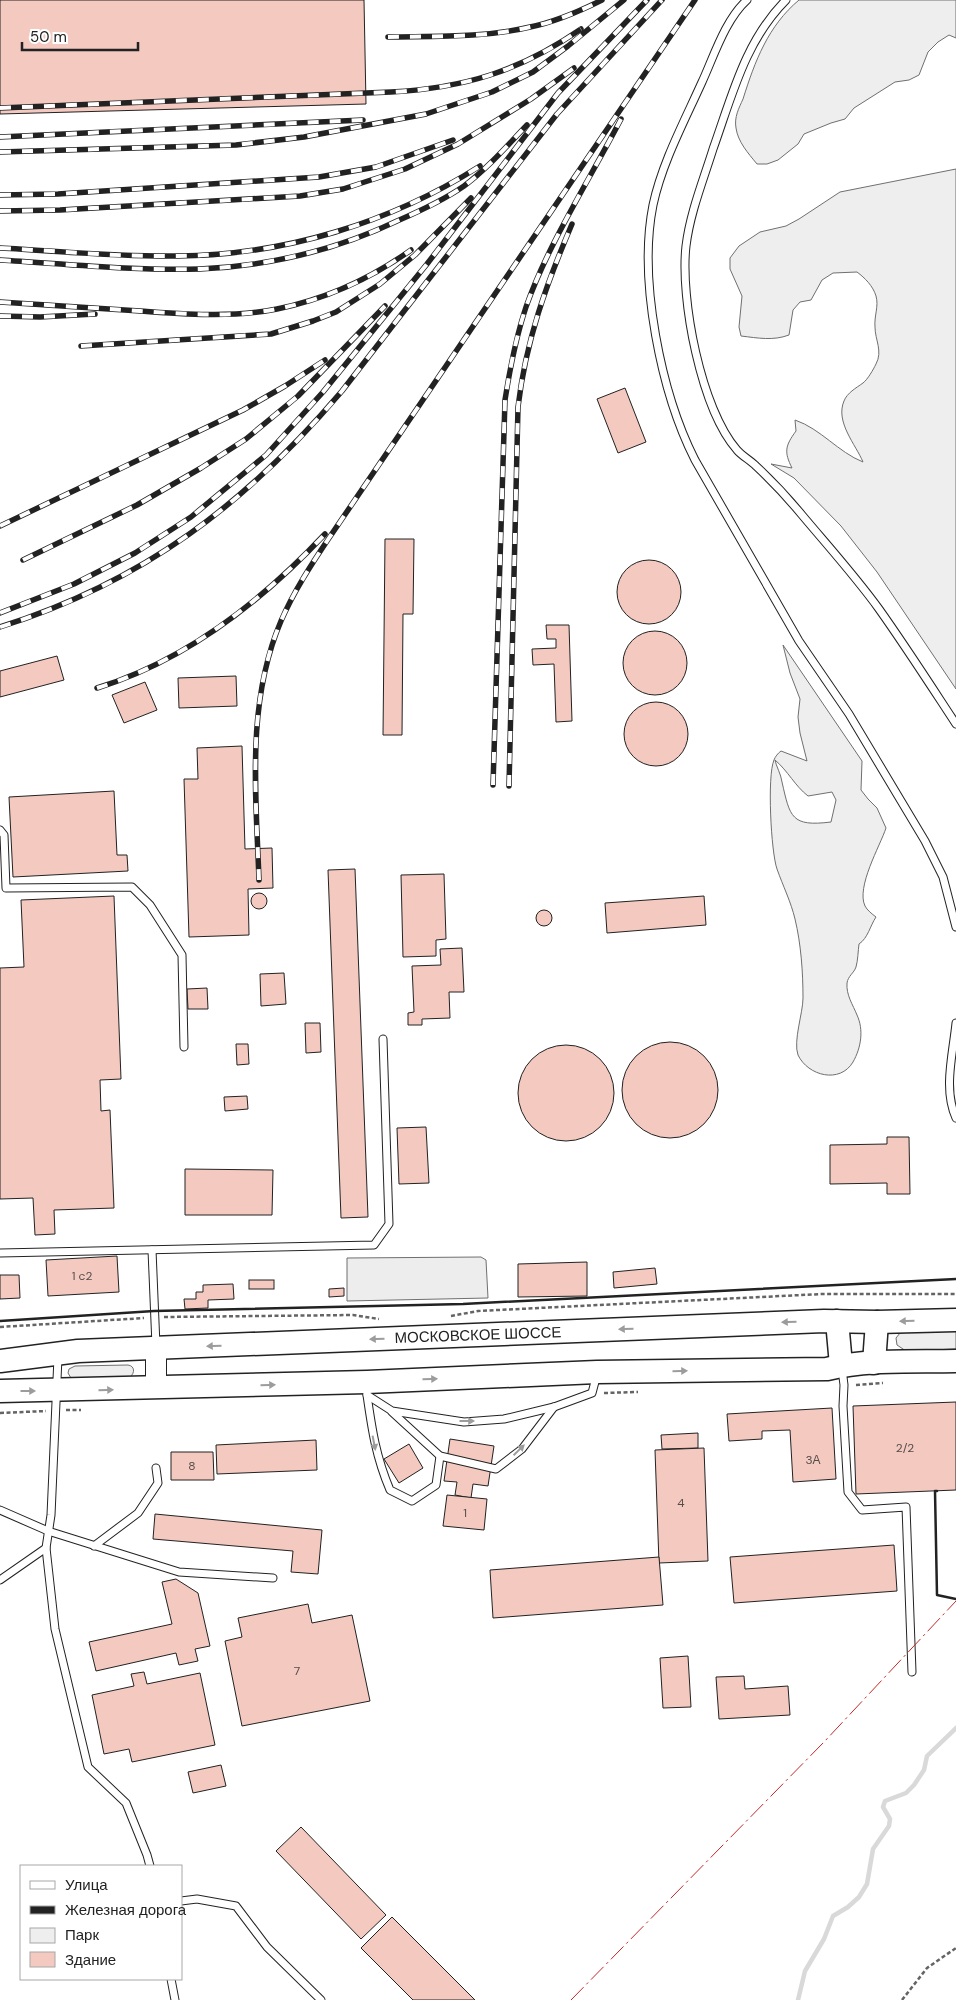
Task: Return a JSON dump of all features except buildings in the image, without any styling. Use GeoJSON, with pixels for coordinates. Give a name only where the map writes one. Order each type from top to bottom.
{"type":"FeatureCollection","features":[{"type":"Feature","properties":{"kind":"main road","name":"МОСКОВСКОЕ ШОССЕ"},"geometry":{"type":"LineString","coordinates":[[0,1361],[78,1351],[838,1321],[956,1320]]}},
{"type":"Feature","properties":{"kind":"main road"},"geometry":{"type":"LineString","coordinates":[[838,1321],[841,1365]]}},
{"type":"Feature","properties":{"kind":"main road"},"geometry":{"type":"LineString","coordinates":[[874,1363],[877,1322]]}},
{"type":"Feature","properties":{"kind":"main road"},"geometry":{"type":"LineString","coordinates":[[0,1391],[156,1388],[367,1388],[597,1372],[827,1368],[841,1365],[874,1363],[956,1361]]}},
{"type":"Feature","properties":{"kind":"street"},"geometry":{"type":"LineString","coordinates":[[156,1349],[156,1388]]}},
{"type":"Feature","properties":{"kind":"lane"},"geometry":{"type":"LineString","coordinates":[[747,0],[723,37],[673,147],[653,204],[650,224],[649,268],[663,372],[674,412],[685,440],[696,460],[798,641],[862,735],[934,858],[949,893],[956,927]]}},
{"type":"Feature","properties":{"kind":"lane"},"geometry":{"type":"LineString","coordinates":[[786,0],[765,24],[753,42],[742,65],[695,204],[686,245],[684,269],[684,288],[691,331],[709,400],[720,425],[737,450],[755,465],[801,513],[879,609],[956,724]]}},
{"type":"Feature","properties":{"kind":"lane"},"geometry":{"type":"LineString","coordinates":[[0,830],[4,835],[6,888],[0,895]]}},
{"type":"Feature","properties":{"kind":"lane"},"geometry":{"type":"LineString","coordinates":[[6,888],[132,887],[150,905],[182,955],[184,1047]]}},
{"type":"Feature","properties":{"kind":"lane"},"geometry":{"type":"LineString","coordinates":[[956,1023],[950,1075],[951,1107],[956,1118]]}},
{"type":"Feature","properties":{"kind":"lane"},"geometry":{"type":"LineString","coordinates":[[0,1253],[374,1245],[389,1224],[383,1039]]}},
{"type":"Feature","properties":{"kind":"lane"},"geometry":{"type":"LineString","coordinates":[[152,1250],[156,1349]]}},
{"type":"Feature","properties":{"kind":"lane"},"geometry":{"type":"LineString","coordinates":[[58,1354],[51,1516],[46,1548],[55,1629],[88,1767],[126,1803],[150,1865]]}},
{"type":"Feature","properties":{"kind":"lane"},"geometry":{"type":"LineString","coordinates":[[841,1365],[844,1386],[843,1406],[848,1492],[862,1510],[906,1507],[912,1672]]}},
{"type":"Feature","properties":{"kind":"lane"},"geometry":{"type":"LineString","coordinates":[[392,1411],[464,1422],[504,1419],[592,1394],[597,1372]]}},
{"type":"Feature","properties":{"kind":"lane"},"geometry":{"type":"LineString","coordinates":[[367,1388],[440,1456],[496,1470],[522,1449],[554,1406]]}},
{"type":"Feature","properties":{"kind":"lane"},"geometry":{"type":"LineString","coordinates":[[367,1388],[374,1444],[379,1464],[390,1490],[412,1501],[436,1485],[440,1456]]}},
{"type":"Feature","properties":{"kind":"lane"},"geometry":{"type":"LineString","coordinates":[[94,1546],[138,1513],[158,1483],[156,1468]]}},
{"type":"Feature","properties":{"kind":"lane"},"geometry":{"type":"LineString","coordinates":[[0,1510],[48,1531],[179,1572],[273,1578]]}},
{"type":"Feature","properties":{"kind":"lane"},"geometry":{"type":"LineString","coordinates":[[0,1580],[46,1548]]}},
{"type":"Feature","properties":{"kind":"lane"},"geometry":{"type":"LineString","coordinates":[[182,1902],[197,1899],[236,1906],[267,1947],[320,2000]]}},
{"type":"Feature","properties":{"kind":"lane"},"geometry":{"type":"LineString","coordinates":[[171,1980],[175,2000]]}},
{"type":"Feature","properties":{"kind":"path"},"geometry":{"type":"LineString","coordinates":[[449,1316],[478,1311],[822,1294],[956,1294]]}},
{"type":"Feature","properties":{"kind":"path"},"geometry":{"type":"LineString","coordinates":[[0,1327],[154,1317],[353,1315],[383,1320]]}},
{"type":"Feature","properties":{"kind":"path"},"geometry":{"type":"LineString","coordinates":[[902,2000],[927,1968],[956,1948]]}},
{"type":"Feature","properties":{"kind":"green space"},"geometry":{"type":"Polygon","coordinates":[[[799,0],[956,0],[956,38],[949,35],[928,52],[919,75],[909,80],[895,82],[854,108],[845,119],[804,134],[798,144],[778,160],[767,164],[757,164],[739,138],[736,128],[736,116],[752,71],[764,45],[779,21],[799,0]]]}},
{"type":"Feature","properties":{"kind":"green space"},"geometry":{"type":"Polygon","coordinates":[[[956,169],[956,689],[877,572],[841,526],[794,478],[771,464],[792,468],[787,449],[796,431],[795,420],[813,429],[854,458],[863,462],[847,433],[842,417],[842,409],[847,396],[867,379],[878,359],[879,350],[875,332],[877,300],[873,289],[857,272],[833,273],[822,280],[811,300],[800,302],[793,310],[789,335],[771,338],[741,336],[739,327],[742,296],[730,269],[730,258],[739,246],[760,232],[786,226],[840,192],[956,169]]]}},
{"type":"Feature","properties":{"kind":"green space"},"geometry":{"type":"Polygon","coordinates":[[[783,645],[862,761],[861,790],[877,808],[886,828],[870,867],[864,888],[863,898],[865,906],[876,917],[867,935],[859,944],[856,967],[847,983],[849,996],[859,1021],[860,1045],[853,1062],[847,1069],[833,1075],[824,1075],[809,1068],[798,1055],[797,1035],[803,1004],[800,948],[793,913],[777,869],[773,847],[770,797],[774,760],[781,751],[807,761],[798,717],[800,699],[790,673],[783,645]],[[775,760],[781,776],[787,804],[794,817],[808,823],[831,822],[836,800],[832,792],[808,796],[799,788],[775,760]]]}},
{"type":"Feature","properties":{"kind":"green space"},"geometry":{"type":"Polygon","coordinates":[[[956,1328],[956,1349],[906,1351],[897,1345],[896,1338],[900,1333],[956,1328]]]}},
{"type":"Feature","properties":{"kind":"green space"},"geometry":{"type":"Polygon","coordinates":[[[128,1365],[134,1370],[130,1377],[71,1378],[68,1373],[69,1369],[75,1366],[128,1365]]]}},
{"type":"Feature","properties":{"kind":"shaded area"},"geometry":{"type":"Polygon","coordinates":[[[481,1257],[486,1260],[488,1298],[347,1301],[347,1258],[481,1257]]]}},
{"type":"Feature","properties":{"kind":"waterway"},"geometry":{"type":"LineString","coordinates":[[798,2000],[805,1971],[824,1939],[833,1916],[848,1907],[859,1897],[867,1884],[873,1849],[889,1826],[890,1819],[883,1807],[885,1801],[906,1793],[914,1785],[924,1770],[927,1756],[956,1728]]}},
{"type":"Feature","properties":{"kind":"railway"},"geometry":{"type":"LineString","coordinates":[[388,37],[459,36],[513,31],[558,19],[602,0]]}},
{"type":"Feature","properties":{"kind":"railway"},"geometry":{"type":"LineString","coordinates":[[0,152],[236,145],[304,137],[426,114],[492,92],[533,72],[624,0]]}},
{"type":"Feature","properties":{"kind":"railway"},"geometry":{"type":"LineString","coordinates":[[0,613],[74,584],[135,553],[191,517],[266,455],[323,392],[427,264],[558,93],[647,0]]}},
{"type":"Feature","properties":{"kind":"railway"},"geometry":{"type":"LineString","coordinates":[[0,627],[52,609],[100,587],[146,562],[189,534],[268,469],[306,432],[342,391],[557,114],[662,0]]}},
{"type":"Feature","properties":{"kind":"railway"},"geometry":{"type":"LineString","coordinates":[[259,880],[255,782],[258,716],[262,684],[270,652],[286,610],[303,578],[329,538],[695,0]]}},
{"type":"Feature","properties":{"kind":"railway"},"geometry":{"type":"LineString","coordinates":[[0,108],[418,90],[491,75],[536,56],[581,29]]}},
{"type":"Feature","properties":{"kind":"railway"},"geometry":{"type":"LineString","coordinates":[[0,211],[60,210],[300,196],[343,189],[405,169],[458,144],[531,99],[574,68]]}},
{"type":"Feature","properties":{"kind":"railway"},"geometry":{"type":"LineString","coordinates":[[493,785],[505,400],[511,364],[519,330],[535,283],[570,212],[621,119]]}},
{"type":"Feature","properties":{"kind":"railway"},"geometry":{"type":"LineString","coordinates":[[0,137],[363,120]]}},
{"type":"Feature","properties":{"kind":"railway"},"geometry":{"type":"LineString","coordinates":[[0,260],[125,268],[200,269],[251,264],[301,255],[374,231],[448,196],[481,172],[527,125]]}},
{"type":"Feature","properties":{"kind":"railway"},"geometry":{"type":"LineString","coordinates":[[0,195],[58,194],[319,177],[376,167],[453,140]]}},
{"type":"Feature","properties":{"kind":"railway"},"geometry":{"type":"LineString","coordinates":[[0,248],[156,256],[218,254],[258,250],[335,232],[373,219],[410,204],[480,166]]}},
{"type":"Feature","properties":{"kind":"railway"},"geometry":{"type":"LineString","coordinates":[[81,346],[271,334],[313,321],[336,312],[380,284],[415,255],[471,198]]}},
{"type":"Feature","properties":{"kind":"railway"},"geometry":{"type":"LineString","coordinates":[[509,786],[518,407],[526,359],[538,313],[572,224]]}},
{"type":"Feature","properties":{"kind":"railway"},"geometry":{"type":"LineString","coordinates":[[0,302],[192,314],[260,312],[295,305],[330,294],[364,279],[411,250]]}},
{"type":"Feature","properties":{"kind":"railway"},"geometry":{"type":"LineString","coordinates":[[23,560],[137,505],[246,439],[298,396],[385,306]]}},
{"type":"Feature","properties":{"kind":"railway"},"geometry":{"type":"LineString","coordinates":[[0,316],[40,317],[95,314]]}},
{"type":"Feature","properties":{"kind":"railway"},"geometry":{"type":"LineString","coordinates":[[0,526],[243,410],[325,360]]}},
{"type":"Feature","properties":{"kind":"railway"},"geometry":{"type":"LineString","coordinates":[[97,688],[161,662],[221,626],[276,582],[325,534]]}},
{"type":"Feature","properties":{"kind":"wall"},"geometry":{"type":"LineString","coordinates":[[0,1321],[154,1311],[463,1304],[956,1279]]}},
{"type":"Feature","properties":{"kind":"wall"},"geometry":{"type":"LineString","coordinates":[[937,1491],[935,1491],[937,1595],[956,1599]]}},
{"type":"Feature","properties":{"kind":"power"},"geometry":{"type":"LineString","coordinates":[[571,2000],[824,1742],[956,1601]]}}]}
